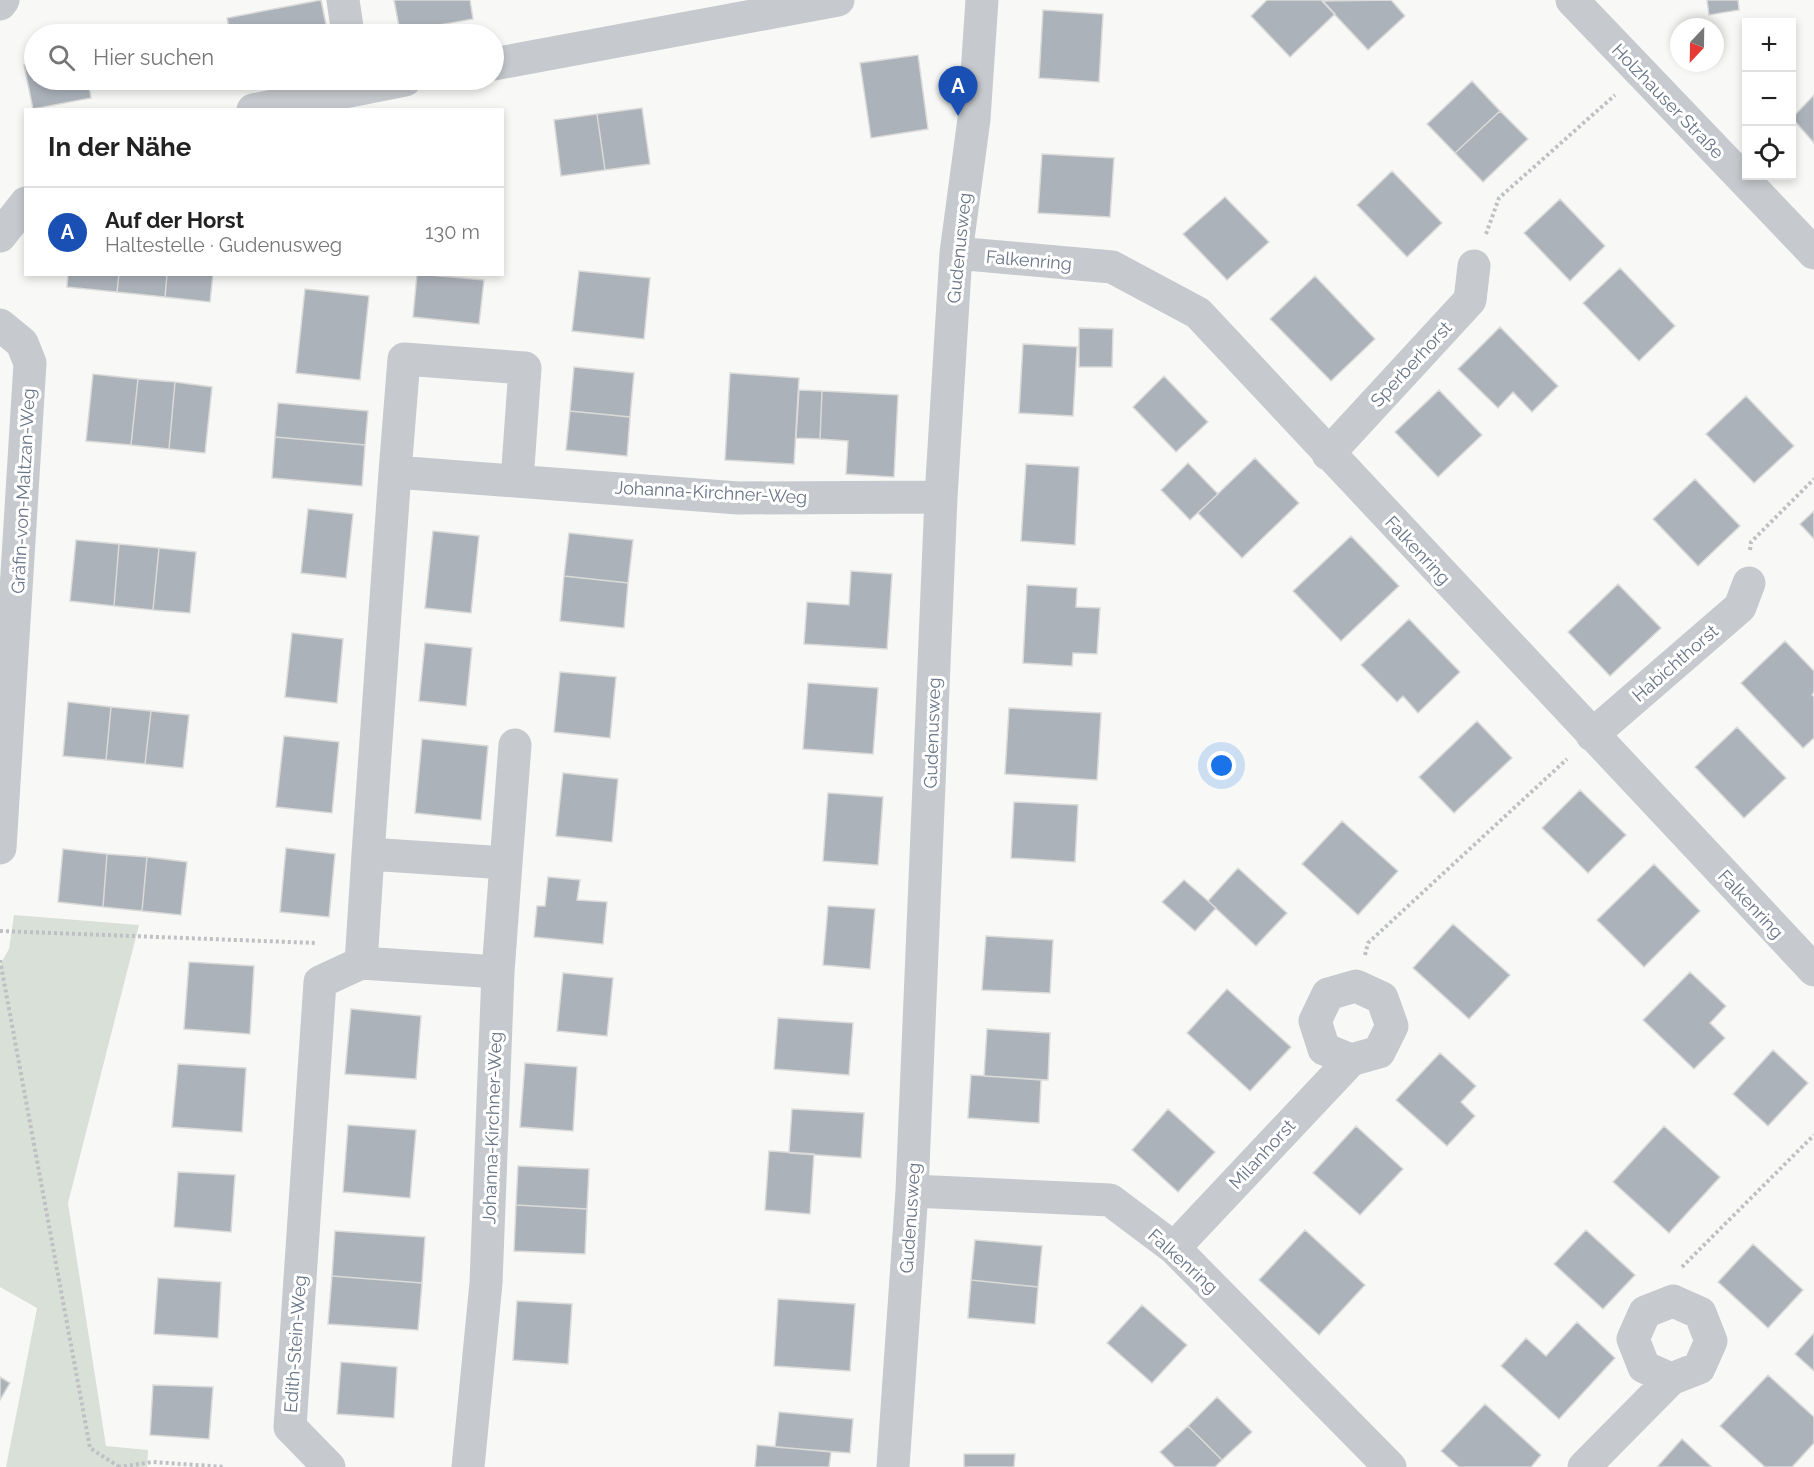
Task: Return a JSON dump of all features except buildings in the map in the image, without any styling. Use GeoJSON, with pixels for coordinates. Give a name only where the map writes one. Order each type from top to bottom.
{"type":"FeatureCollection","features":[{"type":"Feature","properties":{"kind":"street"},"geometry":{"type":"LineString","coordinates":[[343,0],[347,24]]}},
{"type":"Feature","properties":{"kind":"street"},"geometry":{"type":"LineString","coordinates":[[504,62],[838,0]]}},
{"type":"Feature","properties":{"kind":"street","name":"Gudenusweg"},"geometry":{"type":"LineString","coordinates":[[893,1467],[912,1191],[941,497],[956,253],[974,119],[982,0]]}},
{"type":"Feature","properties":{"kind":"street","name":"Holzhauser Straße"},"geometry":{"type":"LineString","coordinates":[[1572,0],[1814,254]]}},
{"type":"Feature","properties":{"kind":"street"},"geometry":{"type":"LineString","coordinates":[[261,108],[331,90]]}},
{"type":"Feature","properties":{"kind":"street"},"geometry":{"type":"LineString","coordinates":[[0,236],[24,206]]}},
{"type":"Feature","properties":{"kind":"street","name":"Falkenring"},"geometry":{"type":"LineString","coordinates":[[956,253],[1112,267],[1198,313],[1814,970]]}},
{"type":"Feature","properties":{"kind":"street","name":"Sperberhorst"},"geometry":{"type":"LineString","coordinates":[[1328,454],[1470,300],[1474,266]]}},
{"type":"Feature","properties":{"kind":"street","name":"Gräfin-von-Maltzan-Weg"},"geometry":{"type":"LineString","coordinates":[[0,325],[22,343],[30,363],[12,494],[0,848]]}},
{"type":"Feature","properties":{"kind":"street"},"geometry":{"type":"LineString","coordinates":[[498,972],[361,954],[404,359],[525,368],[517,481]]}},
{"type":"Feature","properties":{"kind":"street","name":"Johanna-Kirchner-Weg"},"geometry":{"type":"LineString","coordinates":[[395,472],[738,498],[941,497]]}},
{"type":"Feature","properties":{"kind":"street","name":"Habichthorst"},"geometry":{"type":"LineString","coordinates":[[1592,735],[1740,607],[1749,583]]}},
{"type":"Feature","properties":{"kind":"street","name":"Johanna-Kirchner-Weg"},"geometry":{"type":"LineString","coordinates":[[468,1467],[486,1283],[498,972],[514,745]]}},
{"type":"Feature","properties":{"kind":"street"},"geometry":{"type":"LineString","coordinates":[[368,854],[506,863]]}},
{"type":"Feature","properties":{"kind":"street","name":"Edith-Stein-Weg"},"geometry":{"type":"LineString","coordinates":[[328,1467],[290,1427],[304,1206],[320,982],[361,954]]}},
{"type":"Feature","properties":{"kind":"street"},"geometry":{"type":"LineString","coordinates":[[1351,1060],[1324,1049],[1315,1021],[1328,994],[1356,986]]}},
{"type":"Feature","properties":{"kind":"street","name":"Milanhorst"},"geometry":{"type":"LineString","coordinates":[[1174,1248],[1351,1060],[1379,1052],[1392,1026],[1382,998],[1356,986]]}},
{"type":"Feature","properties":{"kind":"street","name":"Falkenring"},"geometry":{"type":"LineString","coordinates":[[912,1191],[1110,1200],[1174,1248],[1390,1467]]}},
{"type":"Feature","properties":{"kind":"street"},"geometry":{"type":"LineString","coordinates":[[1584,1467],[1671,1379],[1699,1368],[1711,1341],[1700,1313],[1673,1301],[1645,1312],[1634,1339],[1644,1367],[1671,1379]]}},
{"type":"Feature","properties":{"kind":"path"},"geometry":{"type":"LineString","coordinates":[[1474,266],[1499,198],[1642,72]]}},
{"type":"Feature","properties":{"kind":"path"},"geometry":{"type":"LineString","coordinates":[[1749,583],[1751,542],[1814,479]]}},
{"type":"Feature","properties":{"kind":"path"},"geometry":{"type":"LineString","coordinates":[[1356,986],[1368,943],[1592,735]]}},
{"type":"Feature","properties":{"kind":"path"},"geometry":{"type":"LineString","coordinates":[[0,931],[361,954]]}},
{"type":"Feature","properties":{"kind":"path"},"geometry":{"type":"LineString","coordinates":[[0,960],[90,1448],[118,1467],[153,1462],[225,1467]]}},
{"type":"Feature","properties":{"kind":"path"},"geometry":{"type":"LineString","coordinates":[[1673,1301],[1676,1272],[1814,1134]]}},
{"type":"Feature","properties":{"kind":"shaded area"},"geometry":{"type":"Polygon","coordinates":[[[14,915],[139,925],[68,1203],[106,1446],[148,1450],[147,1467],[6,1467],[37,1308],[0,1287],[0,965],[9,949],[14,915]]]}},
{"type":"Feature","properties":{"kind":"place","name":"Auf der Horst"},"geometry":{"type":"Point","coordinates":[958,116]}}]}
